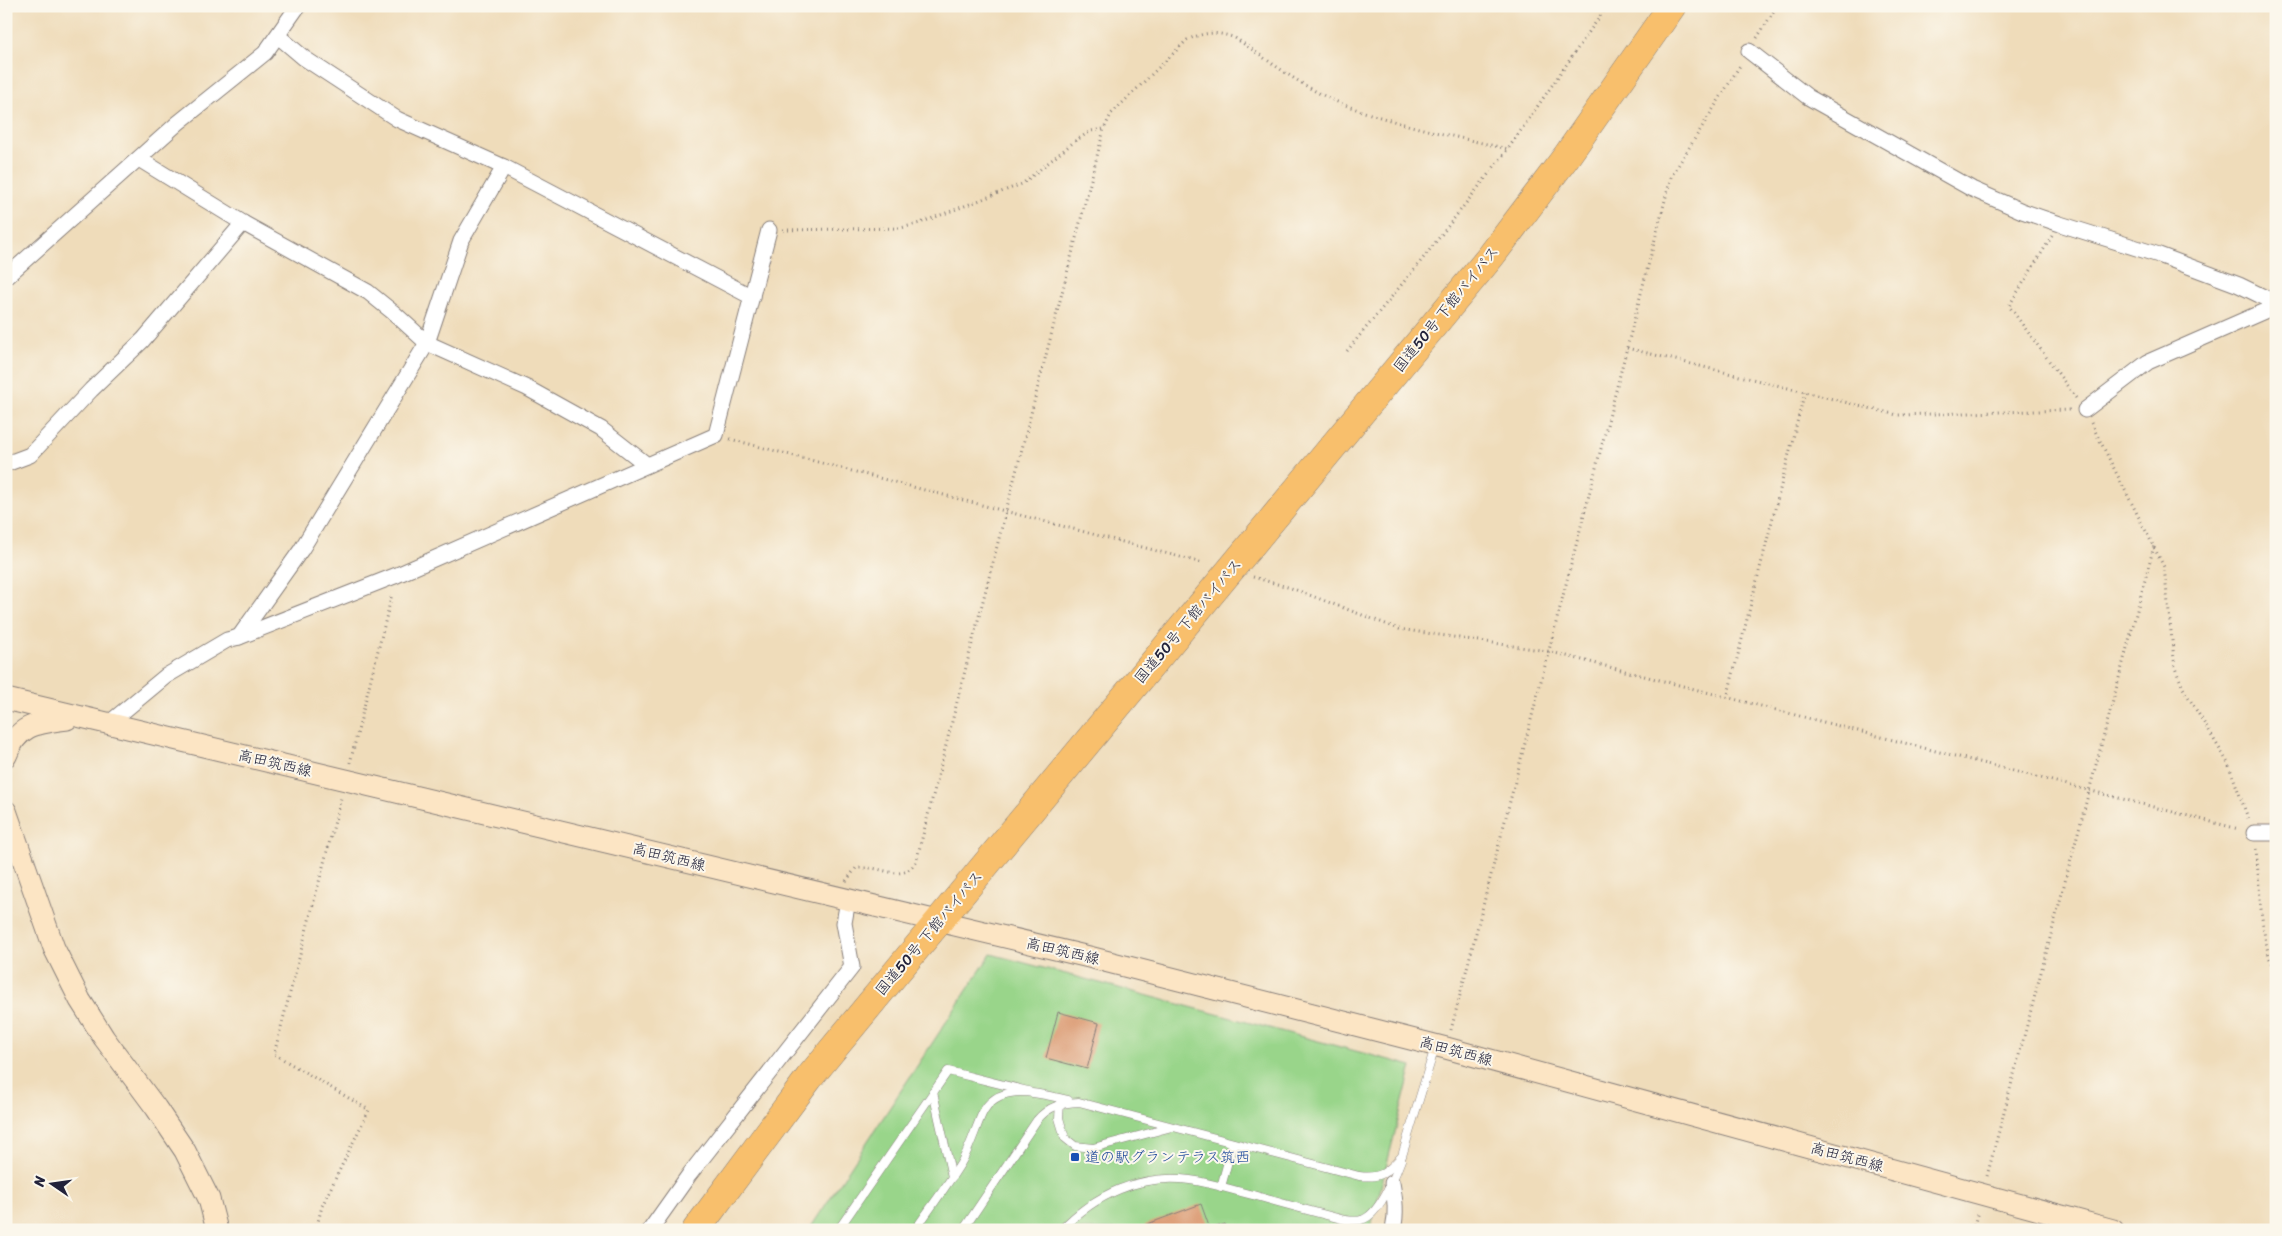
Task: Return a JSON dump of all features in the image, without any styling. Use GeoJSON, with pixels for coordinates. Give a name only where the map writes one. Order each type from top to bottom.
{"type":"FeatureCollection","features":[{"type":"Feature","properties":{"kind":"highway","name":"国道50号 下館バイパス"},"geometry":{"type":"LineString","coordinates":[[696,1230],[809,1078],[1491,256],[1566,157],[1672,6]]}},
{"type":"Feature","properties":{"kind":"main road","name":"高田筑西線"},"geometry":{"type":"LineString","coordinates":[[6,699],[1089,957],[1441,1047],[2113,1230]]}},
{"type":"Feature","properties":{"kind":"main road"},"geometry":{"type":"LineString","coordinates":[[6,756],[15,737],[30,726],[77,717]]}},
{"type":"Feature","properties":{"kind":"main road"},"geometry":{"type":"LineString","coordinates":[[6,811],[54,948],[80,1000],[104,1038],[185,1150],[209,1199],[217,1230]]}},
{"type":"Feature","properties":{"kind":"street"},"geometry":{"type":"LineString","coordinates":[[6,277],[178,123],[265,53],[298,6]]}},
{"type":"Feature","properties":{"kind":"street"},"geometry":{"type":"LineString","coordinates":[[278,36],[304,58],[390,114],[504,167],[752,297]]}},
{"type":"Feature","properties":{"kind":"street"},"geometry":{"type":"LineString","coordinates":[[1749,51],[1808,97],[1964,184],[2022,211],[2159,255],[2239,285],[2276,304]]}},
{"type":"Feature","properties":{"kind":"street"},"geometry":{"type":"LineString","coordinates":[[138,159],[243,223],[368,292],[394,312],[427,343],[543,397],[601,429],[647,465]]}},
{"type":"Feature","properties":{"kind":"street"},"geometry":{"type":"LineString","coordinates":[[239,637],[301,550],[427,343],[462,241],[504,167]]}},
{"type":"Feature","properties":{"kind":"street"},"geometry":{"type":"LineString","coordinates":[[6,464],[30,455],[91,390],[143,340],[243,223]]}},
{"type":"Feature","properties":{"kind":"street"},"geometry":{"type":"LineString","coordinates":[[108,724],[166,676],[227,640],[398,575],[716,435],[770,230]]}},
{"type":"Feature","properties":{"kind":"street"},"geometry":{"type":"LineString","coordinates":[[2084,410],[2148,362],[2276,304]]}},
{"type":"Feature","properties":{"kind":"street"},"geometry":{"type":"LineString","coordinates":[[2254,833],[2276,833]]}},
{"type":"Feature","properties":{"kind":"street"},"geometry":{"type":"LineString","coordinates":[[650,1230],[689,1174],[852,967],[844,923],[844,899]]}},
{"type":"Feature","properties":{"kind":"street"},"geometry":{"type":"LineString","coordinates":[[1392,1183],[1396,1202],[1396,1219],[1393,1230]]}},
{"type":"Feature","properties":{"kind":"lane"},"geometry":{"type":"LineString","coordinates":[[1061,1230],[1085,1208],[1114,1191],[1141,1182],[1179,1179],[1221,1187],[1353,1221],[1363,1220],[1372,1214],[1392,1183],[1441,1047]]}},
{"type":"Feature","properties":{"kind":"lane"},"geometry":{"type":"LineString","coordinates":[[838,1230],[948,1071],[1078,1102],[1359,1176],[1374,1178],[1390,1170],[1402,1156]]}},
{"type":"Feature","properties":{"kind":"lane"},"geometry":{"type":"LineString","coordinates":[[915,1230],[962,1163],[983,1113],[991,1101],[1004,1094],[1028,1091]]}},
{"type":"Feature","properties":{"kind":"lane"},"geometry":{"type":"LineString","coordinates":[[933,1092],[952,1177]]}},
{"type":"Feature","properties":{"kind":"lane"},"geometry":{"type":"LineString","coordinates":[[963,1230],[1044,1111],[1060,1103],[1078,1102]]}},
{"type":"Feature","properties":{"kind":"lane"},"geometry":{"type":"LineString","coordinates":[[1060,1103],[1058,1118],[1065,1138],[1075,1146],[1093,1148],[1173,1127]]}},
{"type":"Feature","properties":{"kind":"lane"},"geometry":{"type":"LineString","coordinates":[[1221,1187],[1233,1143]]}},
{"type":"Feature","properties":{"kind":"path"},"geometry":{"type":"LineString","coordinates":[[1348,351],[1508,149],[1607,6]]}},
{"type":"Feature","properties":{"kind":"path"},"geometry":{"type":"LineString","coordinates":[[1441,1047],[1548,651],[1671,176],[1777,6]]}},
{"type":"Feature","properties":{"kind":"path"},"geometry":{"type":"LineString","coordinates":[[844,899],[847,879],[856,868],[871,868],[899,875],[910,870],[916,862],[1104,129],[1111,114],[1187,40],[1210,33],[1224,34],[1235,38],[1306,85],[1349,106],[1402,125],[1508,149]]}},
{"type":"Feature","properties":{"kind":"path"},"geometry":{"type":"LineString","coordinates":[[770,230],[900,228],[920,223],[1022,184],[1091,131],[1104,129]]}},
{"type":"Feature","properties":{"kind":"path"},"geometry":{"type":"LineString","coordinates":[[2060,224],[2009,306],[2084,410],[2164,567],[2175,668],[2183,688],[2228,763],[2254,833],[2266,939],[2271,964],[2276,976]]}},
{"type":"Feature","properties":{"kind":"path"},"geometry":{"type":"LineString","coordinates":[[1627,348],[1897,415],[2084,410]]}},
{"type":"Feature","properties":{"kind":"path"},"geometry":{"type":"LineString","coordinates":[[1727,698],[1805,392]]}},
{"type":"Feature","properties":{"kind":"path"},"geometry":{"type":"LineString","coordinates":[[716,435],[1203,563]]}},
{"type":"Feature","properties":{"kind":"path"},"geometry":{"type":"LineString","coordinates":[[1983,1194],[2154,546]]}},
{"type":"Feature","properties":{"kind":"path"},"geometry":{"type":"LineString","coordinates":[[316,1230],[322,1206],[369,1110],[274,1054],[398,575]]}},
{"type":"Feature","properties":{"kind":"path"},"geometry":{"type":"LineString","coordinates":[[1248,576],[1291,588],[1399,629],[1548,651],[2254,833]]}},
{"type":"Feature","properties":{"kind":"green space"},"geometry":{"type":"Polygon","coordinates":[[[991,954],[1412,1066],[1370,1230],[809,1230],[991,954]]]}},
{"type":"Feature","properties":{"kind":"building"},"geometry":{"type":"Polygon","coordinates":[[[1058,1012],[1099,1023],[1087,1069],[1046,1058],[1058,1012]]]}},
{"type":"Feature","properties":{"kind":"building"},"geometry":{"type":"Polygon","coordinates":[[[1201,1204],[1210,1229],[1225,1224],[1228,1230],[1147,1230],[1145,1225],[1201,1204]]]}},
{"type":"Feature","properties":{"kind":"place","name":"道の駅グランテラス筑西"},"geometry":{"type":"Point","coordinates":[1075,1157]}}]}
